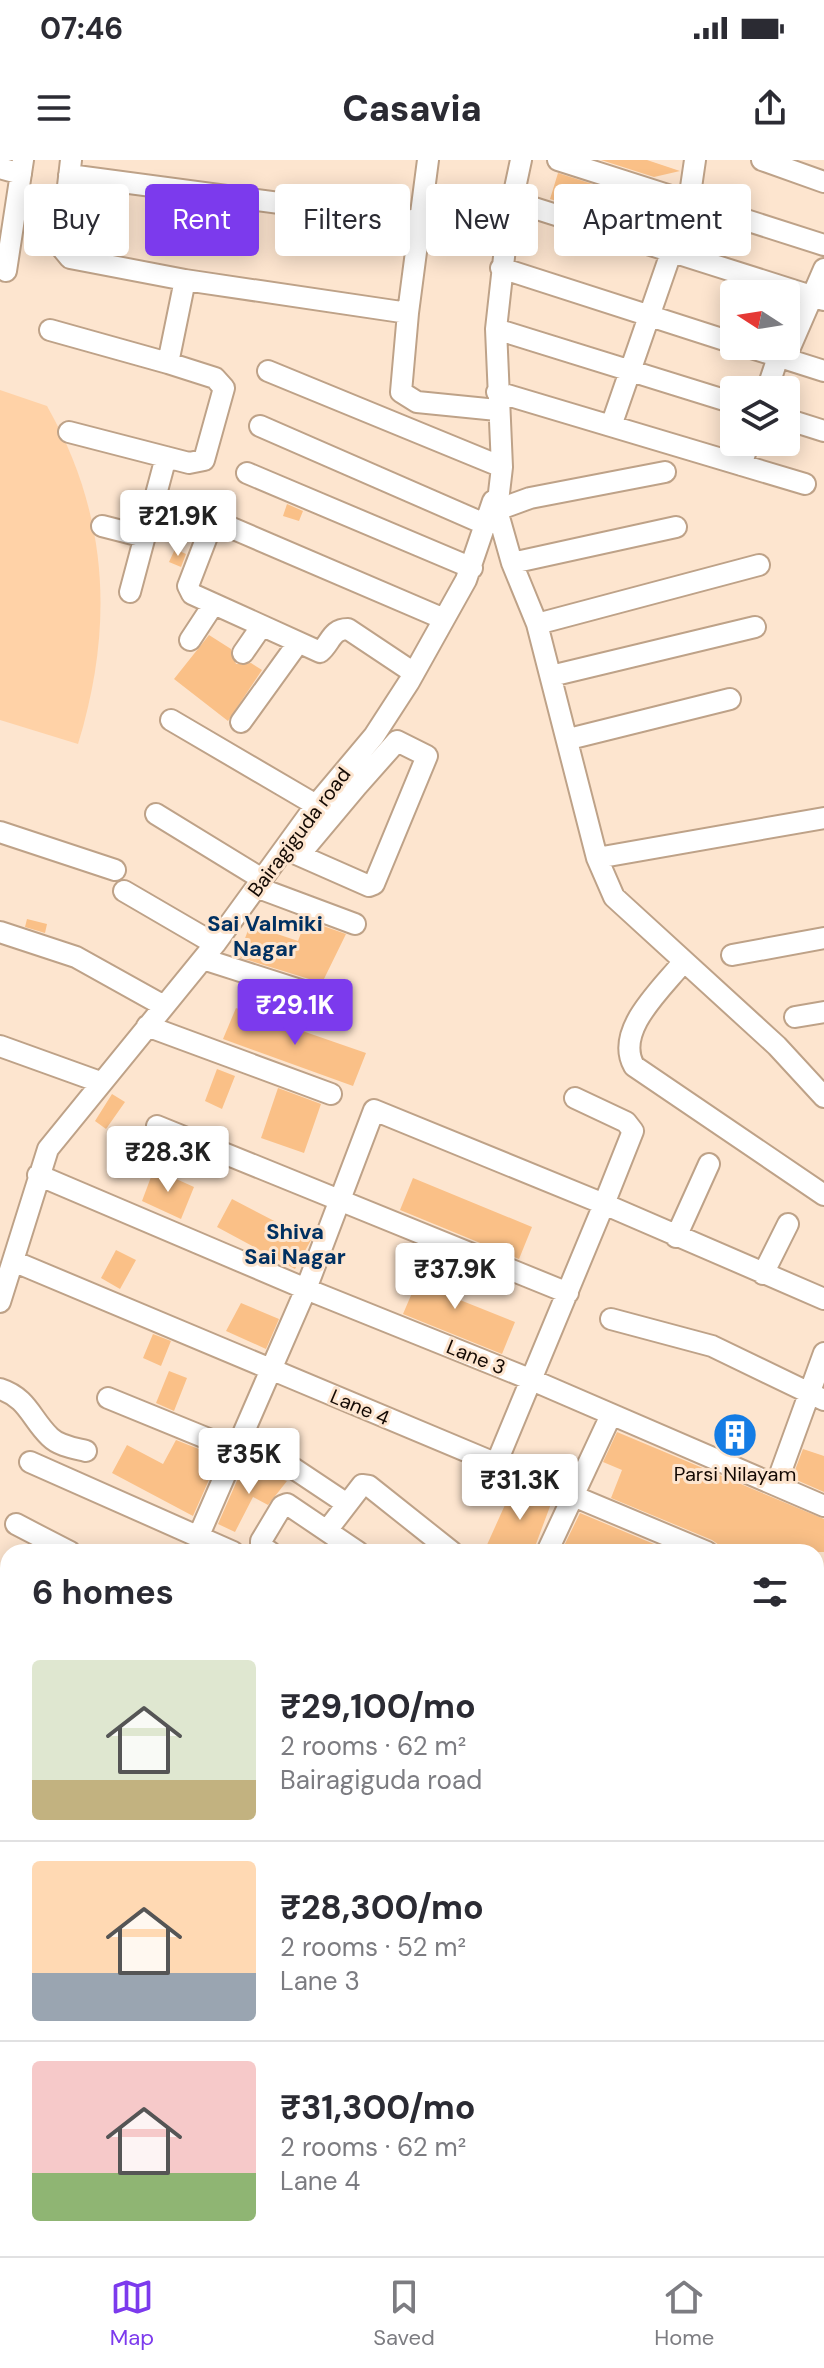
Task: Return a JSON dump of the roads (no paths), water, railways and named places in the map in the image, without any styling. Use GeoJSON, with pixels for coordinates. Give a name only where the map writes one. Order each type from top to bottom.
{"type":"FeatureCollection","features":[{"type":"Feature","properties":{"kind":"street"},"geometry":{"type":"LineString","coordinates":[[428,160],[401,386],[406,397],[417,402],[497,401],[611,426],[805,484]]}},
{"type":"Feature","properties":{"kind":"street"},"geometry":{"type":"LineString","coordinates":[[516,184],[521,160]]}},
{"type":"Feature","properties":{"kind":"street"},"geometry":{"type":"LineString","coordinates":[[558,160],[635,184]]}},
{"type":"Feature","properties":{"kind":"street"},"geometry":{"type":"LineString","coordinates":[[691,184],[695,160]]}},
{"type":"Feature","properties":{"kind":"street"},"geometry":{"type":"LineString","coordinates":[[762,160],[824,182]]}},
{"type":"Feature","properties":{"kind":"street"},"geometry":{"type":"LineString","coordinates":[[0,168],[22,167],[6,226],[6,271]]}},
{"type":"Feature","properties":{"kind":"street"},"geometry":{"type":"LineString","coordinates":[[408,313],[185,280],[70,258],[61,247],[70,168],[423,222]]}},
{"type":"Feature","properties":{"kind":"street"},"geometry":{"type":"LineString","coordinates":[[751,221],[824,245]]}},
{"type":"Feature","properties":{"kind":"street"},"geometry":{"type":"LineString","coordinates":[[503,256],[496,329],[502,467],[492,518],[537,624],[569,739],[597,858],[614,897],[777,1046],[824,1097]]}},
{"type":"Feature","properties":{"kind":"street"},"geometry":{"type":"LineString","coordinates":[[611,426],[667,256]]}},
{"type":"Feature","properties":{"kind":"street"},"geometry":{"type":"LineString","coordinates":[[685,256],[818,298]]}},
{"type":"Feature","properties":{"kind":"street"},"geometry":{"type":"LineString","coordinates":[[501,268],[720,338]]}},
{"type":"Feature","properties":{"kind":"street"},"geometry":{"type":"LineString","coordinates":[[800,328],[818,298],[824,269]]}},
{"type":"Feature","properties":{"kind":"street"},"geometry":{"type":"LineString","coordinates":[[168,363],[185,280]]}},
{"type":"Feature","properties":{"kind":"street"},"geometry":{"type":"LineString","coordinates":[[496,329],[720,399]]}},
{"type":"Feature","properties":{"kind":"street"},"geometry":{"type":"LineString","coordinates":[[50,330],[215,378],[224,388],[204,460],[198,464],[69,432]]}},
{"type":"Feature","properties":{"kind":"street"},"geometry":{"type":"LineString","coordinates":[[788,360],[824,371]]}},
{"type":"Feature","properties":{"kind":"street"},"geometry":{"type":"LineString","coordinates":[[268,371],[502,467]]}},
{"type":"Feature","properties":{"kind":"street"},"geometry":{"type":"LineString","coordinates":[[800,423],[824,431]]}},
{"type":"Feature","properties":{"kind":"street"},"geometry":{"type":"LineString","coordinates":[[260,426],[492,518],[530,498],[665,472]]}},
{"type":"Feature","properties":{"kind":"street"},"geometry":{"type":"LineString","coordinates":[[741,465],[744,456]]}},
{"type":"Feature","properties":{"kind":"street"},"geometry":{"type":"LineString","coordinates":[[130,592],[166,457]]}},
{"type":"Feature","properties":{"kind":"street"},"geometry":{"type":"LineString","coordinates":[[247,473],[472,568]]}},
{"type":"Feature","properties":{"kind":"street","name":"Bairagiguda road"},"geometry":{"type":"LineString","coordinates":[[0,1302],[8,1268],[48,1149],[209,952],[259,883],[292,852],[316,805],[350,780],[472,568],[492,518]]}},
{"type":"Feature","properties":{"kind":"street"},"geometry":{"type":"LineString","coordinates":[[102,526],[145,537]]}},
{"type":"Feature","properties":{"kind":"street"},"geometry":{"type":"LineString","coordinates":[[512,563],[676,527]]}},
{"type":"Feature","properties":{"kind":"street"},"geometry":{"type":"LineString","coordinates":[[414,673],[348,629],[339,629],[320,652],[192,594],[188,586],[214,529],[444,619]]}},
{"type":"Feature","properties":{"kind":"street"},"geometry":{"type":"LineString","coordinates":[[537,624],[759,565]]}},
{"type":"Feature","properties":{"kind":"street"},"geometry":{"type":"LineString","coordinates":[[190,640],[213,605]]}},
{"type":"Feature","properties":{"kind":"street"},"geometry":{"type":"LineString","coordinates":[[243,653],[261,627]]}},
{"type":"Feature","properties":{"kind":"street"},"geometry":{"type":"LineString","coordinates":[[551,676],[755,627]]}},
{"type":"Feature","properties":{"kind":"street"},"geometry":{"type":"LineString","coordinates":[[241,722],[298,643]]}},
{"type":"Feature","properties":{"kind":"street"},"geometry":{"type":"LineString","coordinates":[[569,739],[730,699]]}},
{"type":"Feature","properties":{"kind":"street"},"geometry":{"type":"LineString","coordinates":[[171,720],[316,805]]}},
{"type":"Feature","properties":{"kind":"street"},"geometry":{"type":"LineString","coordinates":[[401,741],[427,756],[374,884],[369,886],[292,852],[350,780],[394,742],[401,741]]}},
{"type":"Feature","properties":{"kind":"street"},"geometry":{"type":"LineString","coordinates":[[156,814],[259,883],[355,924]]}},
{"type":"Feature","properties":{"kind":"street"},"geometry":{"type":"LineString","coordinates":[[597,858],[824,818]]}},
{"type":"Feature","properties":{"kind":"street"},"geometry":{"type":"LineString","coordinates":[[0,832],[115,870]]}},
{"type":"Feature","properties":{"kind":"street"},"geometry":{"type":"LineString","coordinates":[[124,891],[209,952],[322,997]]}},
{"type":"Feature","properties":{"kind":"street"},"geometry":{"type":"LineString","coordinates":[[0,932],[76,957],[164,1006]]}},
{"type":"Feature","properties":{"kind":"street"},"geometry":{"type":"LineString","coordinates":[[732,955],[824,938]]}},
{"type":"Feature","properties":{"kind":"street"},"geometry":{"type":"LineString","coordinates":[[684,961],[629,1033],[627,1054],[634,1066],[824,1195]]}},
{"type":"Feature","properties":{"kind":"street"},"geometry":{"type":"LineString","coordinates":[[795,1017],[824,1012]]}},
{"type":"Feature","properties":{"kind":"street"},"geometry":{"type":"LineString","coordinates":[[147,1026],[331,1094]]}},
{"type":"Feature","properties":{"kind":"street"},"geometry":{"type":"LineString","coordinates":[[0,1046],[100,1082]]}},
{"type":"Feature","properties":{"kind":"street"},"geometry":{"type":"LineString","coordinates":[[496,1464],[633,1131],[626,1122],[575,1098]]}},
{"type":"Feature","properties":{"kind":"street"},"geometry":{"type":"LineString","coordinates":[[199,1535],[306,1289],[374,1110],[824,1299]]}},
{"type":"Feature","properties":{"kind":"street"},"geometry":{"type":"LineString","coordinates":[[157,1126],[568,1293]]}},
{"type":"Feature","properties":{"kind":"street"},"geometry":{"type":"LineString","coordinates":[[676,1237],[709,1164]]}},
{"type":"Feature","properties":{"kind":"street","name":"Lane 3"},"geometry":{"type":"LineString","coordinates":[[38,1175],[306,1289],[532,1380],[824,1506]]}},
{"type":"Feature","properties":{"kind":"street"},"geometry":{"type":"LineString","coordinates":[[763,1274],[788,1224]]}},
{"type":"Feature","properties":{"kind":"street","name":"Lane 4"},"geometry":{"type":"LineString","coordinates":[[8,1268],[271,1370],[688,1544]]}},
{"type":"Feature","properties":{"kind":"street"},"geometry":{"type":"LineString","coordinates":[[611,1319],[712,1346],[818,1397]]}},
{"type":"Feature","properties":{"kind":"street"},"geometry":{"type":"LineString","coordinates":[[776,1485],[818,1397],[824,1353]]}},
{"type":"Feature","properties":{"kind":"street"},"geometry":{"type":"LineString","coordinates":[[0,1389],[17,1396],[48,1436],[86,1451]]}},
{"type":"Feature","properties":{"kind":"street"},"geometry":{"type":"LineString","coordinates":[[108,1398],[237,1448],[277,1467],[293,1468],[347,1504]]}},
{"type":"Feature","properties":{"kind":"street"},"geometry":{"type":"LineString","coordinates":[[550,1544],[571,1494],[611,1415]]}},
{"type":"Feature","properties":{"kind":"street"},"geometry":{"type":"LineString","coordinates":[[30,1462],[217,1544]]}},
{"type":"Feature","properties":{"kind":"street"},"geometry":{"type":"LineString","coordinates":[[328,1529],[362,1485],[369,1486],[442,1544]]}},
{"type":"Feature","properties":{"kind":"street"},"geometry":{"type":"LineString","coordinates":[[261,1544],[282,1506],[293,1506],[348,1544]]}},
{"type":"Feature","properties":{"kind":"street"},"geometry":{"type":"LineString","coordinates":[[16,1524],[55,1544]]}},
{"type":"Feature","properties":{"kind":"place","name":"Parsi Nilayam"},"geometry":{"type":"Point","coordinates":[735,1435]}},
{"type":"Feature","properties":{"kind":"district","name":"Sai Valmiki Nagar"},"geometry":{"type":"Point","coordinates":[265,936]}},
{"type":"Feature","properties":{"kind":"district","name":"Shiva Sai Nagar"},"geometry":{"type":"Point","coordinates":[295,1244]}}]}
